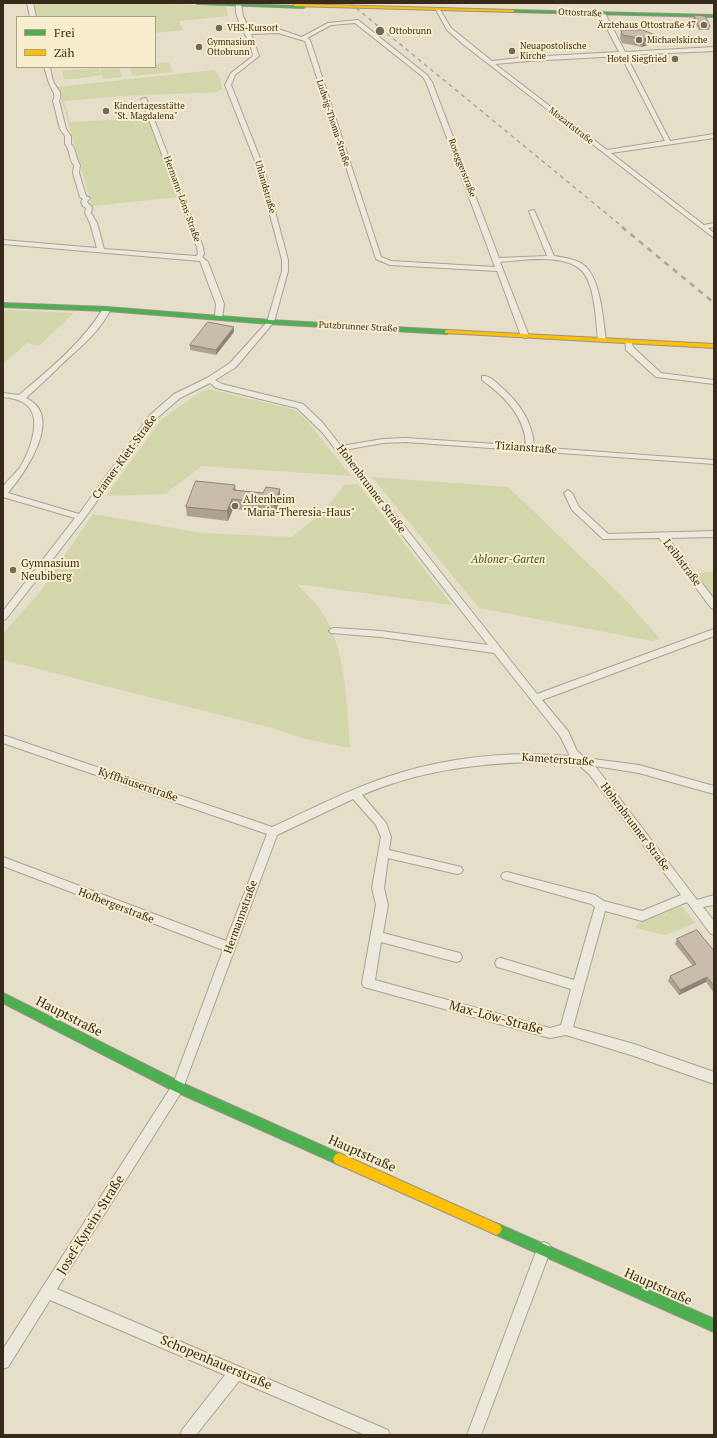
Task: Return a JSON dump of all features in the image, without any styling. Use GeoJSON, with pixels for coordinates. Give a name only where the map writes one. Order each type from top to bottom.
{"type":"FeatureCollection","features":[{"type":"Feature","properties":{"kind":"street"},"geometry":{"type":"LineString","coordinates":[[30,3],[33,16]]}},
{"type":"Feature","properties":{"kind":"street","name":"Ottostraße"},"geometry":{"type":"LineString","coordinates":[[198,3],[295,6],[435,6],[714,16]]}},
{"type":"Feature","properties":{"kind":"street"},"geometry":{"type":"LineString","coordinates":[[238,4],[238,10],[248,33],[278,31],[303,38]]}},
{"type":"Feature","properties":{"kind":"street","name":"Mozartstraße"},"geometry":{"type":"LineString","coordinates":[[435,6],[452,33],[714,236]]}},
{"type":"Feature","properties":{"kind":"street"},"geometry":{"type":"LineString","coordinates":[[602,13],[668,142]]}},
{"type":"Feature","properties":{"kind":"street","name":"Roseggerstraße"},"geometry":{"type":"LineString","coordinates":[[303,38],[330,24],[364,25],[425,76],[430,82],[525,336]]}},
{"type":"Feature","properties":{"kind":"street","name":"Uhlandstraße"},"geometry":{"type":"LineString","coordinates":[[248,33],[256,52],[256,56],[248,64],[233,74],[228,85],[260,166],[285,260],[285,271],[270,322]]}},
{"type":"Feature","properties":{"kind":"street","name":"Ludwig-Thoma-Straße"},"geometry":{"type":"LineString","coordinates":[[303,38],[309,45],[376,255],[382,261],[390,263],[500,269]]}},
{"type":"Feature","properties":{"kind":"street"},"geometry":{"type":"LineString","coordinates":[[491,63],[506,60],[714,49]]}},
{"type":"Feature","properties":{"kind":"street"},"geometry":{"type":"LineString","coordinates":[[47,68],[52,85],[56,88],[58,110],[63,129],[68,136],[68,144],[71,146],[73,161],[77,165],[76,174],[83,197],[87,198],[84,202],[88,208],[88,213],[92,218],[95,228],[95,235],[101,250]]}},
{"type":"Feature","properties":{"kind":"street","name":"Hermann-Löns-Straße"},"geometry":{"type":"LineString","coordinates":[[144,99],[200,247],[201,254],[198,258],[205,262],[215,288],[220,304],[219,318]]}},
{"type":"Feature","properties":{"kind":"street"},"geometry":{"type":"LineString","coordinates":[[605,152],[714,136]]}},
{"type":"Feature","properties":{"kind":"street"},"geometry":{"type":"LineString","coordinates":[[532,211],[551,257]]}},
{"type":"Feature","properties":{"kind":"street"},"geometry":{"type":"LineString","coordinates":[[702,227],[714,225]]}},
{"type":"Feature","properties":{"kind":"street"},"geometry":{"type":"LineString","coordinates":[[3,242],[198,258]]}},
{"type":"Feature","properties":{"kind":"street"},"geometry":{"type":"LineString","coordinates":[[497,260],[551,257],[576,264],[588,274],[598,306],[602,340]]}},
{"type":"Feature","properties":{"kind":"street","name":"Putzbrunner Straße"},"geometry":{"type":"LineString","coordinates":[[3,305],[107,309],[270,322],[714,346]]}},
{"type":"Feature","properties":{"kind":"street"},"geometry":{"type":"LineString","coordinates":[[21,398],[90,332],[104,316],[107,309]]}},
{"type":"Feature","properties":{"kind":"street","name":"Cramer-Klett-Straße"},"geometry":{"type":"LineString","coordinates":[[3,617],[81,517],[153,417],[177,396],[210,380],[233,365],[270,322]]}},
{"type":"Feature","properties":{"kind":"street"},"geometry":{"type":"LineString","coordinates":[[628,342],[629,348],[659,375],[714,382]]}},
{"type":"Feature","properties":{"kind":"street"},"geometry":{"type":"LineString","coordinates":[[698,380],[714,376]]}},
{"type":"Feature","properties":{"kind":"street"},"geometry":{"type":"LineString","coordinates":[[485,378],[498,387],[521,414],[529,429],[531,437],[530,448]]}},
{"type":"Feature","properties":{"kind":"street","name":"Hohenbrunner Straße"},"geometry":{"type":"LineString","coordinates":[[210,380],[219,386],[300,406],[307,411],[333,439],[339,449],[450,592],[564,734],[573,753],[593,771],[714,930]]}},
{"type":"Feature","properties":{"kind":"street"},"geometry":{"type":"LineString","coordinates":[[3,394],[21,398],[32,405],[38,416],[39,424],[34,448],[19,476],[3,493],[81,517]]}},
{"type":"Feature","properties":{"kind":"street","name":"Tizianstraße"},"geometry":{"type":"LineString","coordinates":[[339,449],[383,441],[406,440],[714,462]]}},
{"type":"Feature","properties":{"kind":"street","name":"Leiblstraße"},"geometry":{"type":"LineString","coordinates":[[568,493],[575,508],[606,537],[661,535],[714,606]]}},
{"type":"Feature","properties":{"kind":"street"},"geometry":{"type":"LineString","coordinates":[[661,535],[714,534]]}},
{"type":"Feature","properties":{"kind":"street"},"geometry":{"type":"LineString","coordinates":[[334,630],[381,634],[497,650]]}},
{"type":"Feature","properties":{"kind":"street"},"geometry":{"type":"LineString","coordinates":[[536,698],[714,632]]}},
{"type":"Feature","properties":{"kind":"street","name":"Kyffhäuserstraße"},"geometry":{"type":"LineString","coordinates":[[3,739],[273,832]]}},
{"type":"Feature","properties":{"kind":"street","name":"Kameterstraße"},"geometry":{"type":"LineString","coordinates":[[355,794],[418,772],[474,761],[536,757],[615,765],[714,790]]}},
{"type":"Feature","properties":{"kind":"street"},"geometry":{"type":"LineString","coordinates":[[273,832],[355,794]]}},
{"type":"Feature","properties":{"kind":"street","name":"Max-Löw-Straße"},"geometry":{"type":"LineString","coordinates":[[355,794],[381,824],[386,836],[378,888],[382,905],[368,983],[550,1033],[566,1030],[634,1050],[714,1078]]}},
{"type":"Feature","properties":{"kind":"street","name":"Hermannstraße"},"geometry":{"type":"LineString","coordinates":[[178,1087],[273,832]]}},
{"type":"Feature","properties":{"kind":"street"},"geometry":{"type":"LineString","coordinates":[[384,853],[457,870]]}},
{"type":"Feature","properties":{"kind":"street","name":"Hofbergerstraße"},"geometry":{"type":"LineString","coordinates":[[3,861],[230,948]]}},
{"type":"Feature","properties":{"kind":"street"},"geometry":{"type":"LineString","coordinates":[[507,876],[595,900],[601,905],[642,916],[691,901],[714,900]]}},
{"type":"Feature","properties":{"kind":"street"},"geometry":{"type":"LineString","coordinates":[[566,1030],[601,905]]}},
{"type":"Feature","properties":{"kind":"street"},"geometry":{"type":"LineString","coordinates":[[376,936],[456,958]]}},
{"type":"Feature","properties":{"kind":"street"},"geometry":{"type":"LineString","coordinates":[[501,963],[578,986]]}},
{"type":"Feature","properties":{"kind":"street","name":"Hauptstraße"},"geometry":{"type":"LineString","coordinates":[[3,998],[178,1087],[714,1326]]}},
{"type":"Feature","properties":{"kind":"street","name":"Josef-Kyrein-Straße"},"geometry":{"type":"LineString","coordinates":[[3,1362],[178,1087]]}},
{"type":"Feature","properties":{"kind":"street"},"geometry":{"type":"LineString","coordinates":[[474,1435],[544,1249]]}},
{"type":"Feature","properties":{"kind":"street","name":"Schopenhauerstraße"},"geometry":{"type":"LineString","coordinates":[[48,1292],[383,1435]]}},
{"type":"Feature","properties":{"kind":"street"},"geometry":{"type":"LineString","coordinates":[[187,1435],[237,1372]]}},
{"type":"Feature","properties":{"kind":"green space"},"geometry":{"type":"Polygon","coordinates":[[[34,3],[130,3],[226,6],[228,16],[179,21],[183,30],[156,33],[156,16],[35,16],[32,5],[34,3]]]}},
{"type":"Feature","properties":{"kind":"green space"},"geometry":{"type":"Polygon","coordinates":[[[169,62],[172,72],[132,76],[130,68],[156,68],[156,64],[169,62]]]}},
{"type":"Feature","properties":{"kind":"green space"},"geometry":{"type":"Polygon","coordinates":[[[99,68],[99,71],[92,73],[100,72],[101,75],[75,79],[64,79],[62,71],[99,68]]]}},
{"type":"Feature","properties":{"kind":"green space"},"geometry":{"type":"Polygon","coordinates":[[[119,68],[122,77],[103,79],[100,69],[119,68]]]}},
{"type":"Feature","properties":{"kind":"green space"},"geometry":{"type":"Polygon","coordinates":[[[214,70],[220,78],[222,89],[217,92],[122,96],[64,101],[70,122],[148,118],[180,197],[92,206],[58,87],[214,70]]]}},
{"type":"Feature","properties":{"kind":"green space"},"geometry":{"type":"Polygon","coordinates":[[[3,310],[74,313],[39,346],[27,343],[3,364],[3,310]]]}},
{"type":"Feature","properties":{"kind":"green space"},"geometry":{"type":"Polygon","coordinates":[[[209,389],[295,410],[307,421],[351,476],[202,466],[165,494],[106,496],[162,419],[199,393],[209,389]]]}},
{"type":"Feature","properties":{"kind":"green space","name":"Abloner-Garten"},"geometry":{"type":"Polygon","coordinates":[[[372,477],[508,487],[622,596],[660,639],[652,641],[479,608],[372,477]]]}},
{"type":"Feature","properties":{"kind":"green space"},"geometry":{"type":"Polygon","coordinates":[[[358,484],[452,605],[297,584],[320,609],[336,641],[344,676],[350,748],[305,739],[272,728],[3,660],[3,633],[37,596],[93,514],[201,533],[292,537],[325,510],[344,485],[358,484]]]}},
{"type":"Feature","properties":{"kind":"green space"},"geometry":{"type":"Polygon","coordinates":[[[714,571],[714,599],[697,577],[700,573],[714,571]]]}},
{"type":"Feature","properties":{"kind":"green space"},"geometry":{"type":"Polygon","coordinates":[[[682,906],[695,923],[665,935],[636,928],[637,924],[682,906]]]}},
{"type":"Feature","properties":{"kind":"building"},"geometry":{"type":"Polygon","coordinates":[[[694,15],[705,16],[710,26],[699,26],[694,15]]]}},
{"type":"Feature","properties":{"kind":"building"},"geometry":{"type":"Polygon","coordinates":[[[621,30],[643,30],[655,35],[643,39],[623,35],[621,30]]]}},
{"type":"Feature","properties":{"kind":"building"},"geometry":{"type":"Polygon","coordinates":[[[208,322],[234,327],[216,350],[190,345],[208,322]]]}},
{"type":"Feature","properties":{"kind":"building"},"geometry":{"type":"Polygon","coordinates":[[[196,481],[235,485],[233,490],[263,493],[266,487],[280,489],[274,505],[232,499],[227,511],[186,507],[196,481]]]}},
{"type":"Feature","properties":{"kind":"building"},"geometry":{"type":"Polygon","coordinates":[[[697,930],[714,951],[714,986],[707,977],[680,990],[670,976],[696,964],[677,939],[697,930]]]}},
{"type":"Feature","properties":{"kind":"railway"},"geometry":{"type":"LineString","coordinates":[[350,3],[624,228]]}},
{"type":"Feature","properties":{"kind":"railway"},"geometry":{"type":"LineString","coordinates":[[622,227],[714,303]]}},
{"type":"Feature","properties":{"kind":"traffic: fast"},"geometry":{"type":"LineString","coordinates":[[198,3],[303,7]]}},
{"type":"Feature","properties":{"kind":"traffic: fast"},"geometry":{"type":"LineString","coordinates":[[513,11],[714,16]]}},
{"type":"Feature","properties":{"kind":"traffic: fast"},"geometry":{"type":"LineString","coordinates":[[3,305],[107,309],[270,322],[447,332]]}},
{"type":"Feature","properties":{"kind":"traffic: fast"},"geometry":{"type":"LineString","coordinates":[[3,998],[178,1087],[339,1159]]}},
{"type":"Feature","properties":{"kind":"traffic: fast"},"geometry":{"type":"LineString","coordinates":[[496,1229],[714,1326]]}},
{"type":"Feature","properties":{"kind":"traffic: slow"},"geometry":{"type":"LineString","coordinates":[[295,5],[513,11]]}},
{"type":"Feature","properties":{"kind":"traffic: slow"},"geometry":{"type":"LineString","coordinates":[[447,332],[714,346]]}},
{"type":"Feature","properties":{"kind":"traffic: slow"},"geometry":{"type":"LineString","coordinates":[[339,1159],[496,1229]]}},
{"type":"Feature","properties":{"kind":"place","name":"Ärztehaus Ottostraße 47"},"geometry":{"type":"Point","coordinates":[704,25]}},
{"type":"Feature","properties":{"kind":"place","name":"VHS-Kursort"},"geometry":{"type":"Point","coordinates":[219,28]}},
{"type":"Feature","properties":{"kind":"place","name":"Ottobrunn"},"geometry":{"type":"Point","coordinates":[380,31]}},
{"type":"Feature","properties":{"kind":"place","name":"Michaelskirche"},"geometry":{"type":"Point","coordinates":[639,40]}},
{"type":"Feature","properties":{"kind":"place","name":"Gymnasium Ottobrunn"},"geometry":{"type":"Point","coordinates":[199,47]}},
{"type":"Feature","properties":{"kind":"place","name":"Neuapostolische Kirche"},"geometry":{"type":"Point","coordinates":[512,51]}},
{"type":"Feature","properties":{"kind":"place","name":"Hotel Siegfried"},"geometry":{"type":"Point","coordinates":[675,59]}},
{"type":"Feature","properties":{"kind":"place","name":"Kindertagesstätte \"St. Magdalena\""},"geometry":{"type":"Point","coordinates":[106,111]}},
{"type":"Feature","properties":{"kind":"place","name":"Altenheim \"Maria-Theresia-Haus\""},"geometry":{"type":"Point","coordinates":[235,506]}},
{"type":"Feature","properties":{"kind":"place","name":"Gymnasium Neubiberg"},"geometry":{"type":"Point","coordinates":[13,570]}}]}
